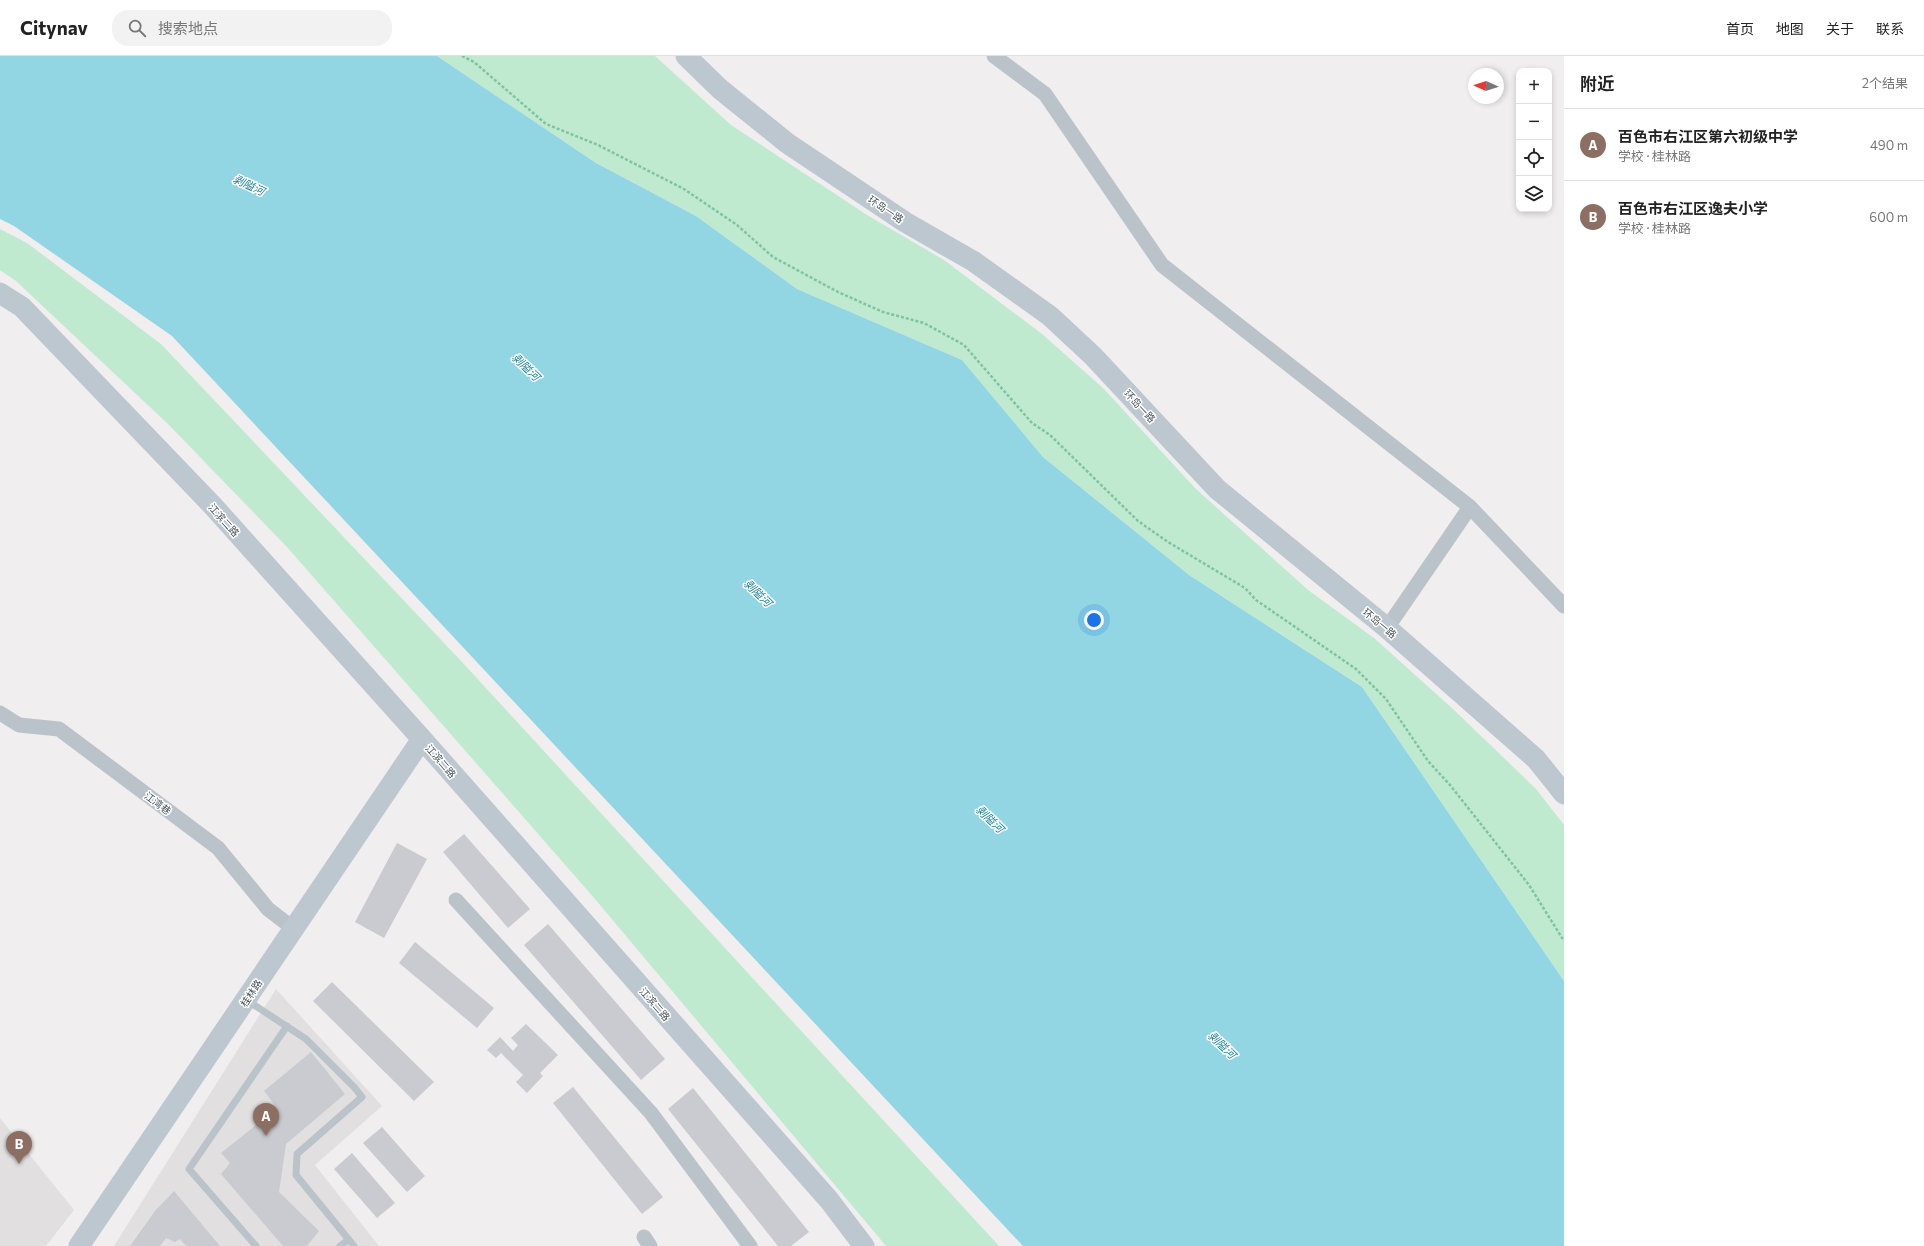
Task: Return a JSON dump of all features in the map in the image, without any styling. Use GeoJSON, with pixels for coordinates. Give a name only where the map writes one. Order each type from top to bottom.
{"type":"FeatureCollection","features":[{"type":"Feature","properties":{"kind":"street","name":"环岛一路"},"geometry":{"type":"LineString","coordinates":[[686,56],[720,89],[786,144],[905,222],[972,261],[1050,316],[1093,356],[1217,489],[1387,628],[1536,759],[1564,794]]}},
{"type":"Feature","properties":{"kind":"street"},"geometry":{"type":"LineString","coordinates":[[994,56],[1045,94],[1162,265],[1470,507],[1564,606]]}},
{"type":"Feature","properties":{"kind":"street","name":"江滨二路"},"geometry":{"type":"LineString","coordinates":[[0,293],[22,307],[213,506],[422,739],[829,1200],[864,1246]]}},
{"type":"Feature","properties":{"kind":"street"},"geometry":{"type":"LineString","coordinates":[[1387,628],[1470,507]]}},
{"type":"Feature","properties":{"kind":"street","name":"江湾巷"},"geometry":{"type":"LineString","coordinates":[[0,713],[19,725],[59,729],[218,848],[268,909],[294,928]]}},
{"type":"Feature","properties":{"kind":"street","name":"桂林路"},"geometry":{"type":"LineString","coordinates":[[79,1246],[422,739]]}},
{"type":"Feature","properties":{"kind":"street"},"geometry":{"type":"LineString","coordinates":[[456,900],[651,1113],[750,1246]]}},
{"type":"Feature","properties":{"kind":"lane"},"geometry":{"type":"LineString","coordinates":[[246,1000],[306,1039],[362,1097],[296,1154],[296,1175],[354,1246]]}},
{"type":"Feature","properties":{"kind":"lane"},"geometry":{"type":"LineString","coordinates":[[256,1246],[189,1169],[287,1026]]}},
{"type":"Feature","properties":{"kind":"lane"},"geometry":{"type":"LineString","coordinates":[[340,1246],[348,1240]]}},
{"type":"Feature","properties":{"kind":"path"},"geometry":{"type":"LineString","coordinates":[[462,56],[474,62],[546,124],[598,145],[684,189],[737,225],[773,258],[838,292],[883,312],[924,323],[964,345],[1032,423],[1050,435],[1138,521],[1168,542],[1245,588],[1256,600],[1356,669],[1386,700],[1428,761],[1450,785],[1529,885],[1564,941]]}},
{"type":"Feature","properties":{"kind":"shaded area"},"geometry":{"type":"Polygon","coordinates":[[[276,989],[382,1106],[315,1165],[379,1246],[114,1246],[276,989]]]}},
{"type":"Feature","properties":{"kind":"shaded area"},"geometry":{"type":"Polygon","coordinates":[[[0,1118],[74,1210],[46,1246],[0,1246],[0,1118]]]}},
{"type":"Feature","properties":{"kind":"green space"},"geometry":{"type":"Polygon","coordinates":[[[437,56],[655,56],[731,125],[867,215],[944,260],[1042,334],[1104,389],[1195,488],[1308,590],[1374,638],[1453,709],[1536,789],[1564,825],[1564,981],[1362,687],[1189,575],[1043,457],[962,360],[797,289],[696,216],[596,163],[437,56]]]}},
{"type":"Feature","properties":{"kind":"green space"},"geometry":{"type":"Polygon","coordinates":[[[0,229],[27,243],[161,344],[462,662],[999,1246],[886,1246],[595,899],[287,547],[169,425],[16,281],[0,270],[0,229]]]}},
{"type":"Feature","properties":{"kind":"water","name":"剥隘河"},"geometry":{"type":"Polygon","coordinates":[[[0,56],[437,56],[596,163],[696,216],[797,289],[962,360],[1043,457],[1189,575],[1362,687],[1564,981],[1564,1246],[1023,1246],[172,336],[14,226],[0,219],[0,56]]]}},
{"type":"Feature","properties":{"kind":"building"},"geometry":{"type":"Polygon","coordinates":[[[464,834],[530,909],[508,928],[443,852],[464,834]]]}},
{"type":"Feature","properties":{"kind":"building"},"geometry":{"type":"Polygon","coordinates":[[[397,843],[427,859],[384,938],[355,922],[397,843]]]}},
{"type":"Feature","properties":{"kind":"building"},"geometry":{"type":"Polygon","coordinates":[[[548,924],[665,1059],[641,1080],[524,945],[548,924]]]}},
{"type":"Feature","properties":{"kind":"building"},"geometry":{"type":"Polygon","coordinates":[[[415,942],[494,1008],[477,1028],[399,963],[415,942]]]}},
{"type":"Feature","properties":{"kind":"building"},"geometry":{"type":"Polygon","coordinates":[[[332,982],[434,1082],[414,1101],[313,1001],[332,982]]]}},
{"type":"Feature","properties":{"kind":"building"},"geometry":{"type":"Polygon","coordinates":[[[526,1024],[558,1055],[540,1073],[543,1076],[527,1093],[516,1082],[523,1075],[501,1053],[496,1058],[487,1050],[500,1037],[513,1051],[518,1045],[511,1038],[526,1024]]]}},
{"type":"Feature","properties":{"kind":"building"},"geometry":{"type":"Polygon","coordinates":[[[311,1052],[345,1094],[286,1144],[279,1192],[319,1231],[307,1246],[283,1246],[221,1174],[230,1163],[221,1153],[277,1108],[264,1091],[311,1052]]]}},
{"type":"Feature","properties":{"kind":"building"},"geometry":{"type":"Polygon","coordinates":[[[573,1087],[663,1197],[642,1214],[553,1103],[573,1087]]]}},
{"type":"Feature","properties":{"kind":"building"},"geometry":{"type":"Polygon","coordinates":[[[693,1088],[809,1232],[791,1246],[778,1246],[668,1109],[693,1088]]]}},
{"type":"Feature","properties":{"kind":"building"},"geometry":{"type":"Polygon","coordinates":[[[382,1127],[425,1176],[407,1192],[363,1143],[382,1127]]]}},
{"type":"Feature","properties":{"kind":"building"},"geometry":{"type":"Polygon","coordinates":[[[352,1153],[395,1203],[377,1218],[334,1169],[352,1153]]]}},
{"type":"Feature","properties":{"kind":"building"},"geometry":{"type":"Polygon","coordinates":[[[174,1191],[220,1246],[186,1246],[180,1239],[175,1242],[166,1238],[160,1246],[130,1246],[155,1211],[174,1191]]]}},
{"type":"Feature","properties":{"kind":"place","name":"百色市右江区第六初级中学"},"geometry":{"type":"Point","coordinates":[266,1136]}},
{"type":"Feature","properties":{"kind":"place","name":"百色市右江区逸夫小学"},"geometry":{"type":"Point","coordinates":[19,1164]}}]}
